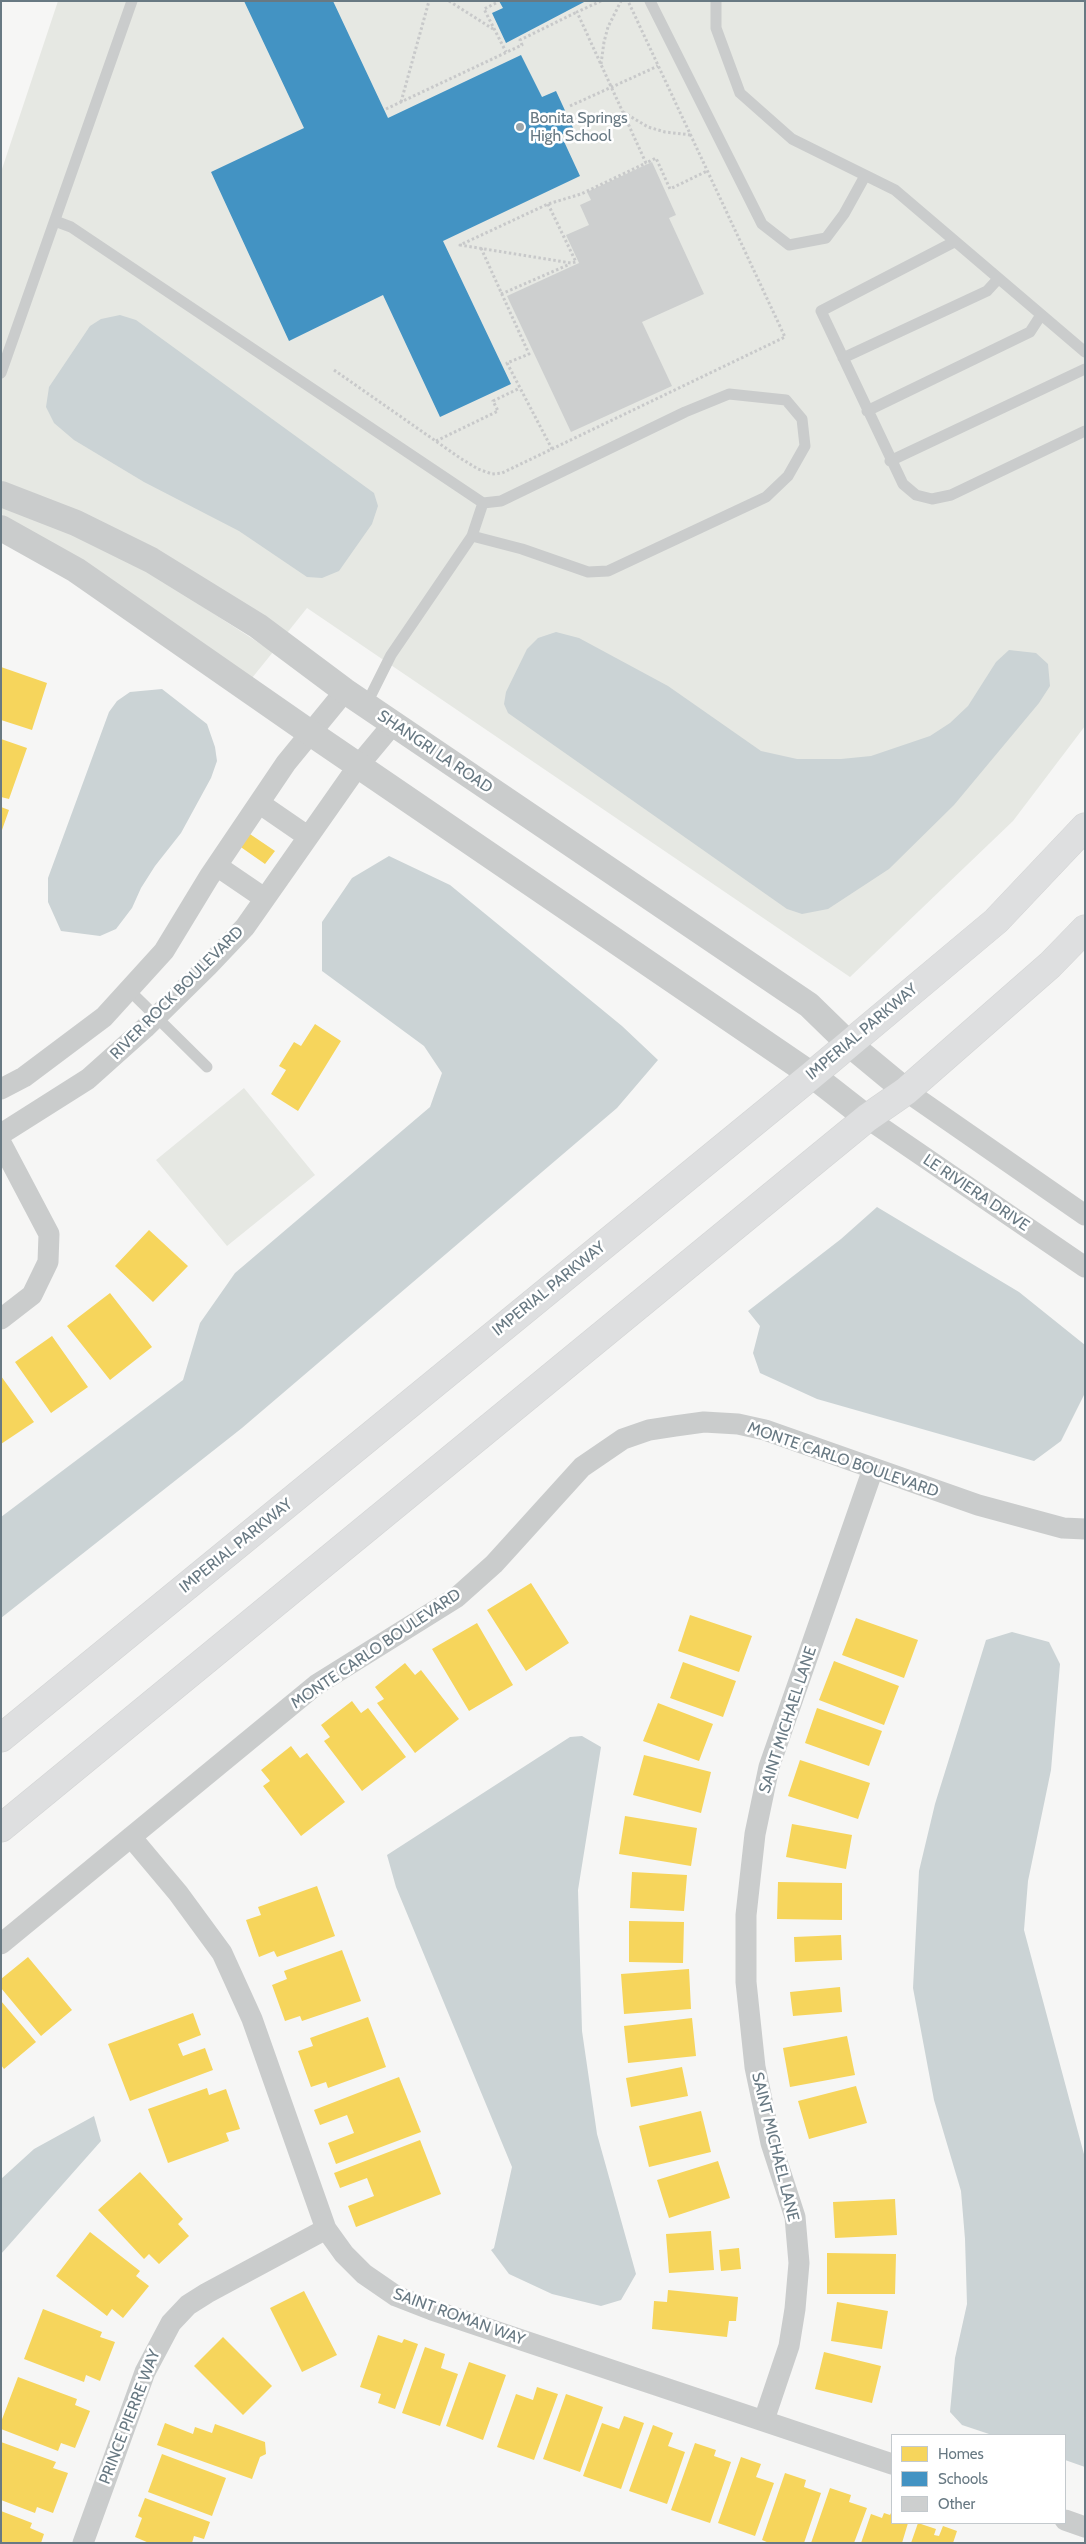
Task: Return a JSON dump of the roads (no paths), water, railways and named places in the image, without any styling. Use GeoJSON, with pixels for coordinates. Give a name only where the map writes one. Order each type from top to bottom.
{"type":"FeatureCollection","features":[{"type":"Feature","properties":{"kind":"main road","name":"IMPERIAL PARKWAY"},"geometry":{"type":"LineString","coordinates":[[1,1738],[812,1075],[996,921],[1085,827]]}},
{"type":"Feature","properties":{"kind":"main road"},"geometry":{"type":"LineString","coordinates":[[1,1828],[867,1118],[906,1091],[1050,965],[1085,929]]}},
{"type":"Feature","properties":{"kind":"street","name":"SHANGRI LA ROAD"},"geometry":{"type":"LineString","coordinates":[[1,494],[76,523],[151,560],[258,626],[393,724],[809,1005],[848,1043],[906,1091]]}},
{"type":"Feature","properties":{"kind":"street"},"geometry":{"type":"LineString","coordinates":[[1,528],[76,570],[358,766],[812,1075],[867,1118]]}},
{"type":"Feature","properties":{"kind":"street"},"geometry":{"type":"LineString","coordinates":[[1,1089],[24,1077],[104,1017],[130,991],[164,952],[217,866],[309,732],[356,698]]}},
{"type":"Feature","properties":{"kind":"street","name":"RIVER ROCK BOULEVARD"},"geometry":{"type":"LineString","coordinates":[[1,1134],[88,1079],[157,1017],[245,927],[307,836],[358,766],[393,724]]}},
{"type":"Feature","properties":{"kind":"street"},"geometry":{"type":"LineString","coordinates":[[259,803],[307,836]]}},
{"type":"Feature","properties":{"kind":"street"},"geometry":{"type":"LineString","coordinates":[[217,866],[264,898]]}},
{"type":"Feature","properties":{"kind":"street"},"geometry":{"type":"LineString","coordinates":[[906,1091],[1085,1215]]}},
{"type":"Feature","properties":{"kind":"street","name":"LE RIVIERA DRIVE"},"geometry":{"type":"LineString","coordinates":[[867,1118],[1085,1267]]}},
{"type":"Feature","properties":{"kind":"street"},"geometry":{"type":"LineString","coordinates":[[1,1143],[49,1234],[48,1262],[32,1295],[1,1319]]}},
{"type":"Feature","properties":{"kind":"street","name":"MONTE CARLO BOULEVARD"},"geometry":{"type":"LineString","coordinates":[[1,1944],[316,1685],[457,1597],[494,1564],[582,1467],[623,1439],[649,1430],[704,1422],[738,1424],[765,1430],[978,1505],[1063,1528],[1085,1529]]}},
{"type":"Feature","properties":{"kind":"street","name":"SAINT MICHAEL LANE"},"geometry":{"type":"LineString","coordinates":[[764,2420],[789,2346],[796,2309],[799,2263],[795,2217],[771,2143],[755,2067],[746,1982],[746,1915],[755,1834],[769,1767],[873,1469]]}},
{"type":"Feature","properties":{"kind":"street","name":"SAINT ROMAN WAY"},"geometry":{"type":"LineString","coordinates":[[131,1837],[178,1893],[222,1953],[252,2019],[326,2229],[344,2254],[364,2274],[396,2296],[891,2464]]}},
{"type":"Feature","properties":{"kind":"street","name":"PRINCE PIERRE WAY"},"geometry":{"type":"LineString","coordinates":[[83,2543],[145,2372],[171,2323],[188,2305],[207,2293],[326,2229]]}},
{"type":"Feature","properties":{"kind":"street"},"geometry":{"type":"LineString","coordinates":[[1066,2520],[1085,2527]]}},
{"type":"Feature","properties":{"kind":"lane"},"geometry":{"type":"LineString","coordinates":[[1,373],[132,1]]}},
{"type":"Feature","properties":{"kind":"lane"},"geometry":{"type":"LineString","coordinates":[[650,1],[762,224],[789,245],[826,238],[844,214],[865,176]]}},
{"type":"Feature","properties":{"kind":"lane"},"geometry":{"type":"LineString","coordinates":[[716,1],[716,28],[740,93],[792,139],[895,190],[1085,352]]}},
{"type":"Feature","properties":{"kind":"lane"},"geometry":{"type":"LineString","coordinates":[[55,221],[71,227],[483,503],[500,501],[685,412],[729,394],[786,400],[802,419],[805,446],[788,476],[766,497],[608,571],[588,572],[522,549],[472,536]]}},
{"type":"Feature","properties":{"kind":"lane"},"geometry":{"type":"LineString","coordinates":[[954,242],[821,311],[890,462],[903,484],[916,495],[932,500],[951,495],[1085,431]]}},
{"type":"Feature","properties":{"kind":"lane"},"geometry":{"type":"LineString","coordinates":[[843,358],[987,291],[998,279]]}},
{"type":"Feature","properties":{"kind":"lane"},"geometry":{"type":"LineString","coordinates":[[867,411],[1030,332],[1041,315]]}},
{"type":"Feature","properties":{"kind":"lane"},"geometry":{"type":"LineString","coordinates":[[890,462],[1085,369]]}},
{"type":"Feature","properties":{"kind":"lane"},"geometry":{"type":"LineString","coordinates":[[356,698],[391,656],[472,536],[483,503]]}},
{"type":"Feature","properties":{"kind":"lane"},"geometry":{"type":"LineString","coordinates":[[130,991],[207,1067]]}},
{"type":"Feature","properties":{"kind":"place","name":"Bonita Springs High School"},"geometry":{"type":"Point","coordinates":[520,127]}}]}
